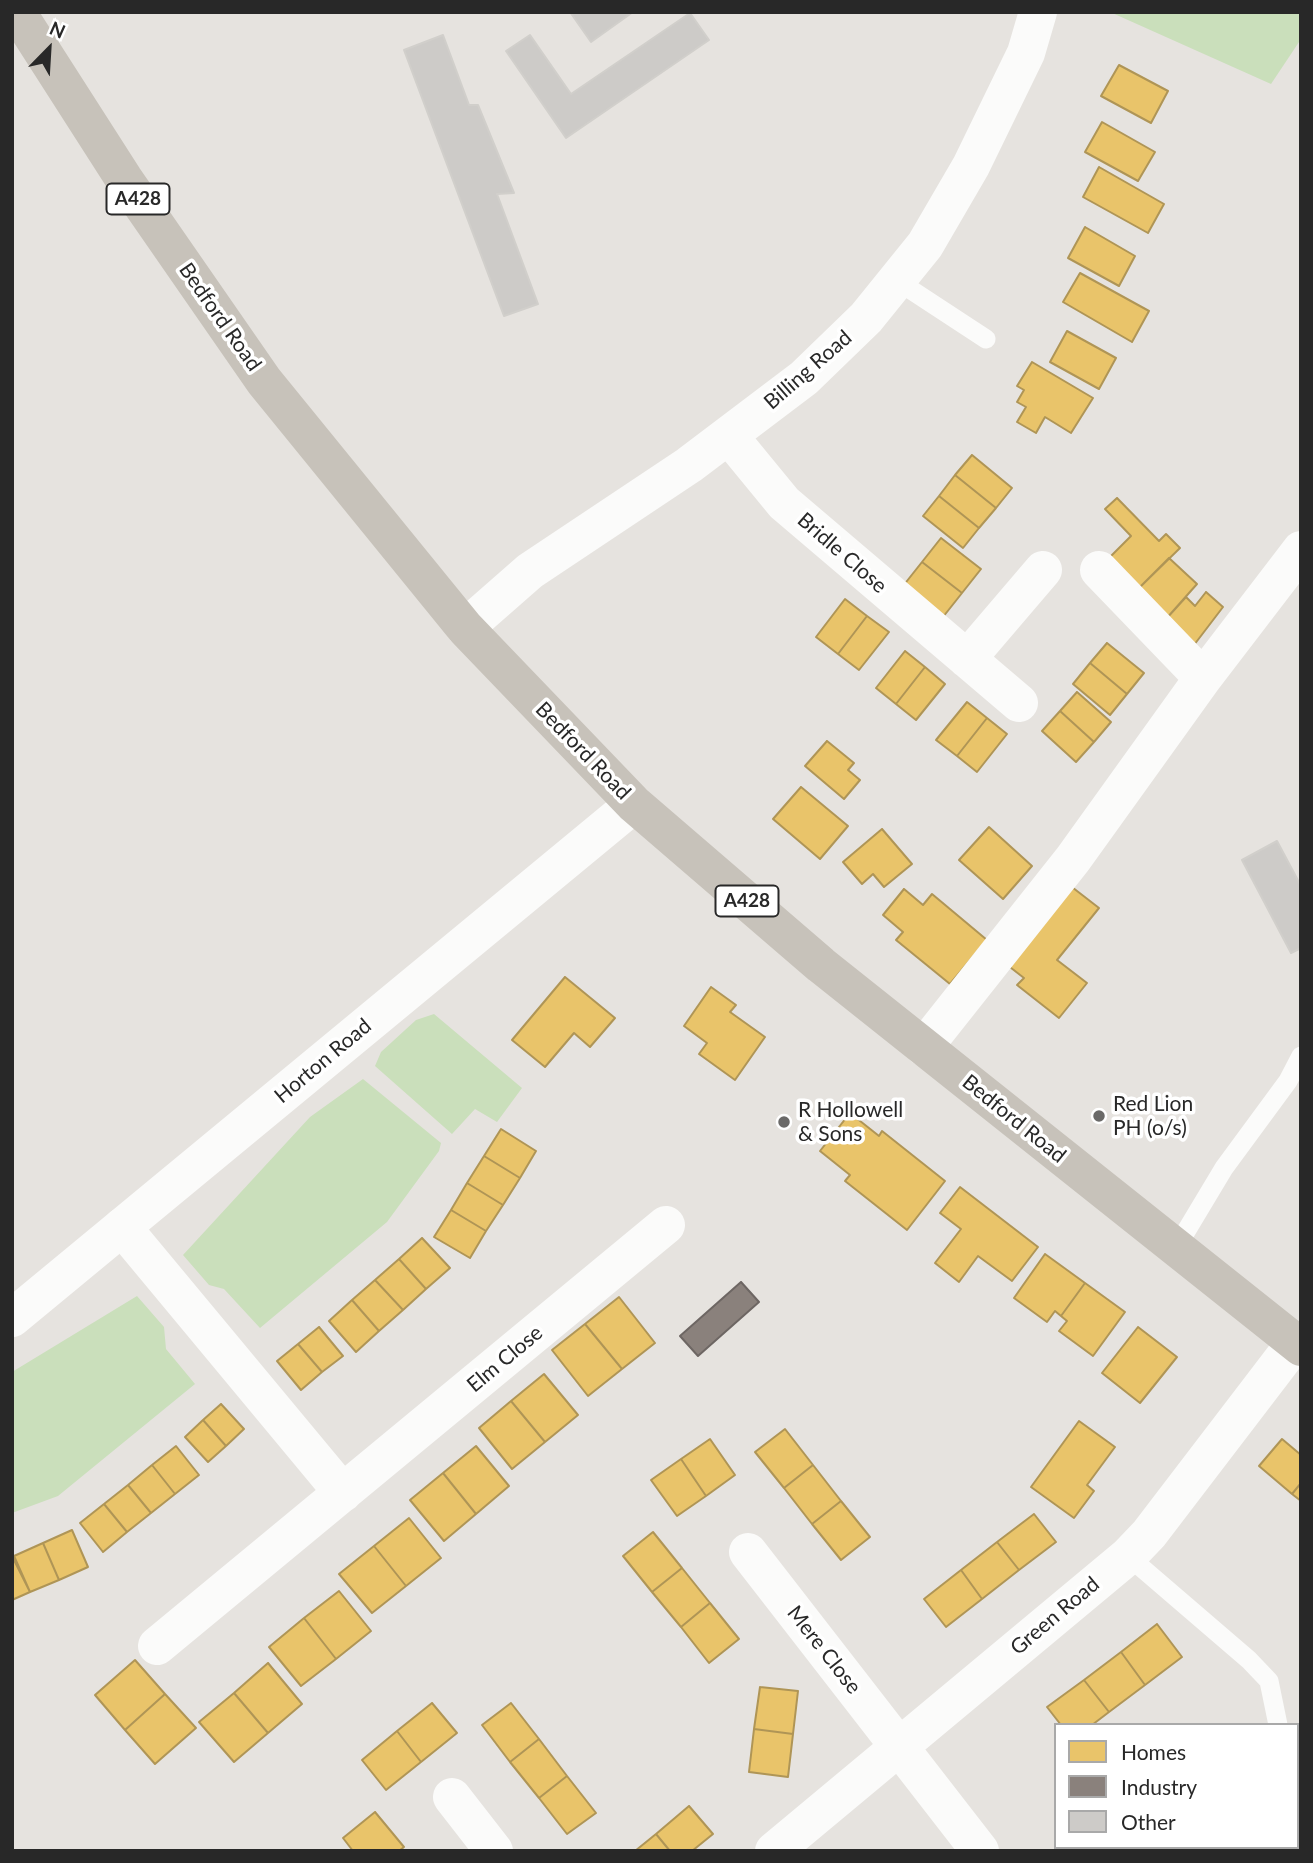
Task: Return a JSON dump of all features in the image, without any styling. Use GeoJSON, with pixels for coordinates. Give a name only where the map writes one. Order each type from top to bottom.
{"type":"FeatureCollection","features":[{"type":"Feature","properties":{"kind":"highway","name":"Bedford Road"},"geometry":{"type":"LineString","coordinates":[[17,12],[124,178],[264,381],[464,628],[634,804],[821,965],[1298,1345]]}},
{"type":"Feature","properties":{"kind":"street","name":"Billing Road"},"geometry":{"type":"LineString","coordinates":[[464,628],[530,571],[729,436],[804,378],[866,318],[925,245],[971,166],[1026,53],[1038,12]]}},
{"type":"Feature","properties":{"kind":"street","name":"Bridle Close"},"geometry":{"type":"LineString","coordinates":[[729,436],[784,503],[1019,703]]}},
{"type":"Feature","properties":{"kind":"street"},"geometry":{"type":"LineString","coordinates":[[924,1046],[1073,859],[1203,678],[1301,550]]}},
{"type":"Feature","properties":{"kind":"street"},"geometry":{"type":"LineString","coordinates":[[967,659],[1044,570]]}},
{"type":"Feature","properties":{"kind":"street"},"geometry":{"type":"LineString","coordinates":[[1099,570],[1203,678]]}},
{"type":"Feature","properties":{"kind":"street","name":"Horton Road"},"geometry":{"type":"LineString","coordinates":[[12,1318],[634,804]]}},
{"type":"Feature","properties":{"kind":"street","name":"Elm Close"},"geometry":{"type":"LineString","coordinates":[[157,1646],[666,1225]]}},
{"type":"Feature","properties":{"kind":"street"},"geometry":{"type":"LineString","coordinates":[[122,1227],[343,1493]]}},
{"type":"Feature","properties":{"kind":"street","name":"Green Road"},"geometry":{"type":"LineString","coordinates":[[774,1851],[1128,1556],[1149,1534],[1298,1345]]}},
{"type":"Feature","properties":{"kind":"street","name":"Mere Close"},"geometry":{"type":"LineString","coordinates":[[748,1552],[980,1851]]}},
{"type":"Feature","properties":{"kind":"street"},"geometry":{"type":"LineString","coordinates":[[453,1797],[494,1851]]}},
{"type":"Feature","properties":{"kind":"lane"},"geometry":{"type":"LineString","coordinates":[[896,280],[986,339]]}},
{"type":"Feature","properties":{"kind":"lane"},"geometry":{"type":"LineString","coordinates":[[1176,1248],[1224,1168],[1288,1081],[1301,1056]]}},
{"type":"Feature","properties":{"kind":"lane"},"geometry":{"type":"LineString","coordinates":[[1128,1556],[1249,1660],[1269,1681],[1278,1723]]}},
{"type":"Feature","properties":{"kind":"green space"},"geometry":{"type":"Polygon","coordinates":[[[1110,12],[1301,12],[1301,39],[1271,84],[1110,12]]]}},
{"type":"Feature","properties":{"kind":"green space"},"geometry":{"type":"Polygon","coordinates":[[[434,1014],[522,1088],[497,1122],[475,1109],[452,1134],[375,1066],[381,1052],[416,1020],[434,1014]]]}},
{"type":"Feature","properties":{"kind":"green space"},"geometry":{"type":"Polygon","coordinates":[[[363,1079],[441,1143],[439,1151],[387,1222],[260,1328],[224,1289],[209,1285],[183,1255],[310,1117],[363,1079]]]}},
{"type":"Feature","properties":{"kind":"green space"},"geometry":{"type":"Polygon","coordinates":[[[137,1296],[164,1327],[166,1349],[195,1384],[58,1496],[12,1513],[12,1372],[137,1296]]]}},
{"type":"Feature","properties":{"kind":"building: Homes"},"geometry":{"type":"Polygon","coordinates":[[[1119,65],[1168,91],[1151,123],[1101,96],[1119,65]]]}},
{"type":"Feature","properties":{"kind":"building: Homes"},"geometry":{"type":"Polygon","coordinates":[[[1102,122],[1155,152],[1138,181],[1085,152],[1102,122]]]}},
{"type":"Feature","properties":{"kind":"building: Homes"},"geometry":{"type":"Polygon","coordinates":[[[1099,167],[1164,204],[1148,233],[1083,197],[1099,167]]]}},
{"type":"Feature","properties":{"kind":"building: Homes"},"geometry":{"type":"Polygon","coordinates":[[[1085,227],[1135,256],[1119,286],[1068,258],[1085,227]]]}},
{"type":"Feature","properties":{"kind":"building: Homes"},"geometry":{"type":"Polygon","coordinates":[[[1080,273],[1149,311],[1132,342],[1063,302],[1080,273]]]}},
{"type":"Feature","properties":{"kind":"building: Homes"},"geometry":{"type":"Polygon","coordinates":[[[1067,331],[1116,358],[1099,389],[1050,362],[1067,331]]]}},
{"type":"Feature","properties":{"kind":"building: Homes"},"geometry":{"type":"Polygon","coordinates":[[[1032,362],[1093,398],[1071,433],[1045,417],[1036,433],[1017,422],[1026,407],[1017,402],[1024,390],[1017,386],[1032,362]]]}},
{"type":"Feature","properties":{"kind":"building: Homes"},"geometry":{"type":"Polygon","coordinates":[[[972,455],[1012,488],[996,508],[955,475],[972,455]]]}},
{"type":"Feature","properties":{"kind":"building: Homes"},"geometry":{"type":"Polygon","coordinates":[[[955,475],[996,508],[979,528],[939,496],[955,475]]]}},
{"type":"Feature","properties":{"kind":"building: Homes"},"geometry":{"type":"Polygon","coordinates":[[[939,496],[979,528],[963,548],[923,516],[939,496]]]}},
{"type":"Feature","properties":{"kind":"building: Homes"},"geometry":{"type":"Polygon","coordinates":[[[1117,498],[1159,541],[1166,534],[1180,548],[1137,590],[1107,560],[1131,536],[1105,509],[1117,498]]]}},
{"type":"Feature","properties":{"kind":"building: Homes"},"geometry":{"type":"Polygon","coordinates":[[[941,538],[981,569],[962,593],[922,562],[941,538]]]}},
{"type":"Feature","properties":{"kind":"building: Homes"},"geometry":{"type":"Polygon","coordinates":[[[1169,558],[1197,584],[1166,619],[1137,590],[1169,558]]]}},
{"type":"Feature","properties":{"kind":"building: Homes"},"geometry":{"type":"Polygon","coordinates":[[[922,562],[962,593],[943,617],[903,586],[922,562]]]}},
{"type":"Feature","properties":{"kind":"building: Homes"},"geometry":{"type":"Polygon","coordinates":[[[1206,592],[1223,607],[1194,645],[1166,619],[1186,597],[1195,606],[1206,592]]]}},
{"type":"Feature","properties":{"kind":"building: Homes"},"geometry":{"type":"Polygon","coordinates":[[[845,599],[867,616],[838,654],[816,637],[845,599]]]}},
{"type":"Feature","properties":{"kind":"building: Homes"},"geometry":{"type":"Polygon","coordinates":[[[867,616],[889,632],[859,670],[838,654],[867,616]]]}},
{"type":"Feature","properties":{"kind":"building: Homes"},"geometry":{"type":"Polygon","coordinates":[[[1107,643],[1144,673],[1127,694],[1090,663],[1107,643]]]}},
{"type":"Feature","properties":{"kind":"building: Homes"},"geometry":{"type":"Polygon","coordinates":[[[905,651],[925,667],[896,704],[876,688],[905,651]]]}},
{"type":"Feature","properties":{"kind":"building: Homes"},"geometry":{"type":"Polygon","coordinates":[[[1090,663],[1127,694],[1110,715],[1073,684],[1090,663]]]}},
{"type":"Feature","properties":{"kind":"building: Homes"},"geometry":{"type":"Polygon","coordinates":[[[925,667],[945,684],[916,720],[896,704],[925,667]]]}},
{"type":"Feature","properties":{"kind":"building: Homes"},"geometry":{"type":"Polygon","coordinates":[[[1077,692],[1111,722],[1094,742],[1060,711],[1077,692]]]}},
{"type":"Feature","properties":{"kind":"building: Homes"},"geometry":{"type":"Polygon","coordinates":[[[967,702],[987,718],[957,756],[936,740],[967,702]]]}},
{"type":"Feature","properties":{"kind":"building: Homes"},"geometry":{"type":"Polygon","coordinates":[[[1060,711],[1094,742],[1076,762],[1042,731],[1060,711]]]}},
{"type":"Feature","properties":{"kind":"building: Homes"},"geometry":{"type":"Polygon","coordinates":[[[987,718],[1007,734],[977,772],[957,756],[987,718]]]}},
{"type":"Feature","properties":{"kind":"building: Homes"},"geometry":{"type":"Polygon","coordinates":[[[827,741],[854,763],[848,770],[860,780],[844,799],[805,766],[827,741]]]}},
{"type":"Feature","properties":{"kind":"building: Homes"},"geometry":{"type":"Polygon","coordinates":[[[801,787],[848,826],[820,859],[773,819],[801,787]]]}},
{"type":"Feature","properties":{"kind":"building: Homes"},"geometry":{"type":"Polygon","coordinates":[[[989,827],[1032,866],[1003,899],[959,860],[989,827]]]}},
{"type":"Feature","properties":{"kind":"building: Homes"},"geometry":{"type":"Polygon","coordinates":[[[882,829],[912,864],[884,887],[873,874],[862,884],[843,862],[882,829]]]}},
{"type":"Feature","properties":{"kind":"building: Homes"},"geometry":{"type":"Polygon","coordinates":[[[1068,884],[1099,908],[1057,960],[1087,983],[1059,1018],[1017,985],[1024,978],[1006,964],[1068,884]]]}},
{"type":"Feature","properties":{"kind":"building: Homes"},"geometry":{"type":"Polygon","coordinates":[[[904,889],[923,905],[932,894],[987,940],[950,984],[896,940],[903,932],[883,915],[904,889]]]}},
{"type":"Feature","properties":{"kind":"building: Homes"},"geometry":{"type":"Polygon","coordinates":[[[565,977],[615,1018],[590,1047],[574,1033],[545,1067],[512,1040],[565,977]]]}},
{"type":"Feature","properties":{"kind":"building: Homes"},"geometry":{"type":"Polygon","coordinates":[[[711,987],[736,1005],[730,1012],[765,1037],[735,1080],[699,1054],[707,1043],[684,1026],[711,987]]]}},
{"type":"Feature","properties":{"kind":"building: Homes"},"geometry":{"type":"Polygon","coordinates":[[[850,1113],[879,1136],[882,1131],[945,1181],[907,1230],[845,1181],[850,1175],[820,1151],[850,1113]]]}},
{"type":"Feature","properties":{"kind":"building: Homes"},"geometry":{"type":"Polygon","coordinates":[[[501,1129],[536,1151],[520,1178],[484,1156],[501,1129]]]}},
{"type":"Feature","properties":{"kind":"building: Homes"},"geometry":{"type":"Polygon","coordinates":[[[484,1156],[520,1178],[503,1205],[467,1183],[484,1156]]]}},
{"type":"Feature","properties":{"kind":"building: Homes"},"geometry":{"type":"Polygon","coordinates":[[[467,1183],[503,1205],[486,1231],[451,1210],[467,1183]]]}},
{"type":"Feature","properties":{"kind":"building: Homes"},"geometry":{"type":"Polygon","coordinates":[[[960,1187],[1038,1247],[1012,1281],[978,1256],[959,1282],[935,1263],[961,1229],[940,1213],[960,1187]]]}},
{"type":"Feature","properties":{"kind":"building: Homes"},"geometry":{"type":"Polygon","coordinates":[[[451,1210],[486,1231],[470,1258],[434,1237],[451,1210]]]}},
{"type":"Feature","properties":{"kind":"building: Homes"},"geometry":{"type":"Polygon","coordinates":[[[422,1238],[450,1268],[426,1289],[399,1259],[422,1238]]]}},
{"type":"Feature","properties":{"kind":"building: Homes"},"geometry":{"type":"Polygon","coordinates":[[[1045,1254],[1085,1283],[1061,1316],[1055,1311],[1047,1322],[1014,1298],[1045,1254]]]}},
{"type":"Feature","properties":{"kind":"building: Homes"},"geometry":{"type":"Polygon","coordinates":[[[399,1259],[426,1289],[403,1310],[375,1280],[399,1259]]]}},
{"type":"Feature","properties":{"kind":"building: Homes"},"geometry":{"type":"Polygon","coordinates":[[[375,1280],[403,1310],[379,1331],[352,1300],[375,1280]]]}},
{"type":"Feature","properties":{"kind":"building: Homes"},"geometry":{"type":"Polygon","coordinates":[[[1085,1283],[1125,1312],[1093,1356],[1059,1331],[1067,1321],[1061,1316],[1085,1283]]]}},
{"type":"Feature","properties":{"kind":"building: Homes"},"geometry":{"type":"Polygon","coordinates":[[[619,1297],[655,1343],[622,1369],[585,1324],[619,1297]]]}},
{"type":"Feature","properties":{"kind":"building: Homes"},"geometry":{"type":"Polygon","coordinates":[[[352,1300],[379,1331],[356,1352],[329,1321],[352,1300]]]}},
{"type":"Feature","properties":{"kind":"building: Homes"},"geometry":{"type":"Polygon","coordinates":[[[585,1324],[622,1369],[588,1396],[552,1350],[585,1324]]]}},
{"type":"Feature","properties":{"kind":"building: Homes"},"geometry":{"type":"Polygon","coordinates":[[[319,1327],[343,1356],[322,1372],[298,1344],[319,1327]]]}},
{"type":"Feature","properties":{"kind":"building: Homes"},"geometry":{"type":"Polygon","coordinates":[[[1138,1327],[1177,1357],[1140,1403],[1102,1373],[1138,1327]]]}},
{"type":"Feature","properties":{"kind":"building: Homes"},"geometry":{"type":"Polygon","coordinates":[[[298,1344],[322,1372],[301,1390],[277,1361],[298,1344]]]}},
{"type":"Feature","properties":{"kind":"building: Homes"},"geometry":{"type":"Polygon","coordinates":[[[544,1374],[578,1415],[545,1442],[511,1401],[544,1374]]]}},
{"type":"Feature","properties":{"kind":"building: Homes"},"geometry":{"type":"Polygon","coordinates":[[[511,1401],[545,1442],[512,1469],[479,1428],[511,1401]]]}},
{"type":"Feature","properties":{"kind":"building: Homes"},"geometry":{"type":"Polygon","coordinates":[[[221,1404],[244,1429],[226,1446],[203,1420],[221,1404]]]}},
{"type":"Feature","properties":{"kind":"building: Homes"},"geometry":{"type":"Polygon","coordinates":[[[203,1420],[226,1446],[208,1462],[185,1437],[203,1420]]]}},
{"type":"Feature","properties":{"kind":"building: Homes"},"geometry":{"type":"Polygon","coordinates":[[[1079,1421],[1115,1447],[1087,1485],[1094,1491],[1074,1518],[1031,1487],[1079,1421]]]}},
{"type":"Feature","properties":{"kind":"building: Homes"},"geometry":{"type":"Polygon","coordinates":[[[785,1429],[813,1465],[784,1488],[755,1452],[785,1429]]]}},
{"type":"Feature","properties":{"kind":"building: Homes"},"geometry":{"type":"Polygon","coordinates":[[[710,1439],[735,1475],[706,1496],[681,1459],[710,1439]]]}},
{"type":"Feature","properties":{"kind":"building: Homes"},"geometry":{"type":"Polygon","coordinates":[[[1282,1439],[1301,1455],[1301,1483],[1292,1494],[1259,1466],[1282,1439]]]}},
{"type":"Feature","properties":{"kind":"building: Homes"},"geometry":{"type":"Polygon","coordinates":[[[176,1446],[199,1475],[175,1494],[152,1465],[176,1446]]]}},
{"type":"Feature","properties":{"kind":"building: Homes"},"geometry":{"type":"Polygon","coordinates":[[[476,1446],[509,1486],[476,1514],[443,1473],[476,1446]]]}},
{"type":"Feature","properties":{"kind":"building: Homes"},"geometry":{"type":"Polygon","coordinates":[[[681,1459],[706,1496],[677,1516],[651,1480],[681,1459]]]}},
{"type":"Feature","properties":{"kind":"building: Homes"},"geometry":{"type":"Polygon","coordinates":[[[152,1465],[175,1494],[151,1513],[128,1485],[152,1465]]]}},
{"type":"Feature","properties":{"kind":"building: Homes"},"geometry":{"type":"Polygon","coordinates":[[[813,1465],[841,1501],[812,1524],[784,1488],[813,1465]]]}},
{"type":"Feature","properties":{"kind":"building: Homes"},"geometry":{"type":"Polygon","coordinates":[[[443,1473],[476,1514],[444,1541],[410,1500],[443,1473]]]}},
{"type":"Feature","properties":{"kind":"building: Homes"},"geometry":{"type":"Polygon","coordinates":[[[1301,1483],[1301,1501],[1292,1494],[1301,1483]]]}},
{"type":"Feature","properties":{"kind":"building: Homes"},"geometry":{"type":"Polygon","coordinates":[[[128,1485],[151,1513],[127,1532],[104,1504],[128,1485]]]}},
{"type":"Feature","properties":{"kind":"building: Homes"},"geometry":{"type":"Polygon","coordinates":[[[841,1501],[870,1537],[841,1560],[812,1524],[841,1501]]]}},
{"type":"Feature","properties":{"kind":"building: Homes"},"geometry":{"type":"Polygon","coordinates":[[[104,1504],[127,1532],[103,1552],[80,1523],[104,1504]]]}},
{"type":"Feature","properties":{"kind":"building: Homes"},"geometry":{"type":"Polygon","coordinates":[[[1034,1514],[1056,1542],[1019,1570],[997,1542],[1034,1514]]]}},
{"type":"Feature","properties":{"kind":"building: Homes"},"geometry":{"type":"Polygon","coordinates":[[[409,1518],[441,1558],[406,1586],[374,1546],[409,1518]]]}},
{"type":"Feature","properties":{"kind":"building: Homes"},"geometry":{"type":"Polygon","coordinates":[[[72,1530],[88,1567],[59,1580],[43,1543],[72,1530]]]}},
{"type":"Feature","properties":{"kind":"building: Homes"},"geometry":{"type":"Polygon","coordinates":[[[653,1532],[682,1568],[652,1592],[623,1556],[653,1532]]]}},
{"type":"Feature","properties":{"kind":"building: Homes"},"geometry":{"type":"Polygon","coordinates":[[[997,1542],[1019,1570],[982,1599],[961,1570],[997,1542]]]}},
{"type":"Feature","properties":{"kind":"building: Homes"},"geometry":{"type":"Polygon","coordinates":[[[43,1543],[59,1580],[30,1592],[14,1556],[43,1543]]]}},
{"type":"Feature","properties":{"kind":"building: Homes"},"geometry":{"type":"Polygon","coordinates":[[[374,1546],[406,1586],[372,1613],[339,1574],[374,1546]]]}},
{"type":"Feature","properties":{"kind":"building: Homes"},"geometry":{"type":"Polygon","coordinates":[[[12,1556],[30,1592],[12,1600],[12,1556]]]}},
{"type":"Feature","properties":{"kind":"building: Homes"},"geometry":{"type":"Polygon","coordinates":[[[682,1568],[710,1603],[681,1627],[652,1592],[682,1568]]]}},
{"type":"Feature","properties":{"kind":"building: Homes"},"geometry":{"type":"Polygon","coordinates":[[[961,1570],[982,1599],[946,1627],[924,1599],[961,1570]]]}},
{"type":"Feature","properties":{"kind":"building: Homes"},"geometry":{"type":"Polygon","coordinates":[[[339,1591],[371,1631],[336,1659],[304,1618],[339,1591]]]}},
{"type":"Feature","properties":{"kind":"building: Homes"},"geometry":{"type":"Polygon","coordinates":[[[710,1603],[739,1639],[709,1663],[681,1627],[710,1603]]]}},
{"type":"Feature","properties":{"kind":"building: Homes"},"geometry":{"type":"Polygon","coordinates":[[[304,1618],[336,1659],[301,1686],[269,1647],[304,1618]]]}},
{"type":"Feature","properties":{"kind":"building: Homes"},"geometry":{"type":"Polygon","coordinates":[[[1157,1624],[1182,1657],[1145,1685],[1121,1652],[1157,1624]]]}},
{"type":"Feature","properties":{"kind":"building: Homes"},"geometry":{"type":"Polygon","coordinates":[[[1121,1652],[1145,1685],[1109,1712],[1084,1680],[1121,1652]]]}},
{"type":"Feature","properties":{"kind":"building: Homes"},"geometry":{"type":"Polygon","coordinates":[[[135,1660],[165,1694],[125,1730],[95,1695],[135,1660]]]}},
{"type":"Feature","properties":{"kind":"building: Homes"},"geometry":{"type":"Polygon","coordinates":[[[268,1663],[302,1704],[268,1733],[234,1693],[268,1663]]]}},
{"type":"Feature","properties":{"kind":"building: Homes"},"geometry":{"type":"Polygon","coordinates":[[[1084,1680],[1109,1712],[1095,1723],[1059,1723],[1047,1707],[1084,1680]]]}},
{"type":"Feature","properties":{"kind":"building: Homes"},"geometry":{"type":"Polygon","coordinates":[[[760,1687],[798,1691],[793,1734],[754,1729],[760,1687]]]}},
{"type":"Feature","properties":{"kind":"building: Homes"},"geometry":{"type":"Polygon","coordinates":[[[234,1693],[268,1733],[234,1762],[199,1722],[234,1693]]]}},
{"type":"Feature","properties":{"kind":"building: Homes"},"geometry":{"type":"Polygon","coordinates":[[[165,1694],[196,1728],[155,1764],[125,1730],[165,1694]]]}},
{"type":"Feature","properties":{"kind":"building: Homes"},"geometry":{"type":"Polygon","coordinates":[[[432,1703],[457,1733],[421,1762],[397,1731],[432,1703]]]}},
{"type":"Feature","properties":{"kind":"building: Homes"},"geometry":{"type":"Polygon","coordinates":[[[511,1703],[539,1739],[510,1762],[482,1725],[511,1703]]]}},
{"type":"Feature","properties":{"kind":"building: Homes"},"geometry":{"type":"Polygon","coordinates":[[[754,1729],[793,1734],[788,1777],[749,1772],[754,1729]]]}},
{"type":"Feature","properties":{"kind":"building: Homes"},"geometry":{"type":"Polygon","coordinates":[[[397,1731],[421,1762],[386,1790],[362,1760],[397,1731]]]}},
{"type":"Feature","properties":{"kind":"building: Homes"},"geometry":{"type":"Polygon","coordinates":[[[539,1739],[567,1776],[539,1798],[510,1762],[539,1739]]]}},
{"type":"Feature","properties":{"kind":"building: Homes"},"geometry":{"type":"Polygon","coordinates":[[[567,1776],[596,1813],[567,1834],[539,1798],[567,1776]]]}},
{"type":"Feature","properties":{"kind":"building: Homes"},"geometry":{"type":"Polygon","coordinates":[[[689,1806],[713,1834],[692,1851],[670,1851],[656,1834],[689,1806]]]}},
{"type":"Feature","properties":{"kind":"building: Homes"},"geometry":{"type":"Polygon","coordinates":[[[375,1812],[404,1847],[399,1851],[353,1851],[343,1838],[375,1812]]]}},
{"type":"Feature","properties":{"kind":"building: Homes"},"geometry":{"type":"Polygon","coordinates":[[[656,1834],[670,1851],[635,1851],[656,1834]]]}},
{"type":"Feature","properties":{"kind":"building: Homes"},"geometry":{"type":"Polygon","coordinates":[[[1118,1849],[1119,1851],[1092,1851],[1118,1849]]]}},
{"type":"Feature","properties":{"kind":"building: Industry"},"geometry":{"type":"Polygon","coordinates":[[[741,1282],[759,1302],[698,1356],[680,1336],[741,1282]]]}},
{"type":"Feature","properties":{"kind":"building: Other"},"geometry":{"type":"Polygon","coordinates":[[[570,12],[633,12],[591,42],[570,12]]]}},
{"type":"Feature","properties":{"kind":"building: Other"},"geometry":{"type":"Polygon","coordinates":[[[690,13],[709,40],[566,138],[506,51],[530,35],[571,94],[690,13]]]}},
{"type":"Feature","properties":{"kind":"building: Other"},"geometry":{"type":"Polygon","coordinates":[[[443,35],[469,105],[478,105],[514,193],[497,194],[538,304],[504,316],[404,50],[443,35]]]}},
{"type":"Feature","properties":{"kind":"building: Other"},"geometry":{"type":"Polygon","coordinates":[[[1277,841],[1301,886],[1301,948],[1291,953],[1242,860],[1277,841]]]}},
{"type":"Feature","properties":{"kind":"place","name":"Red Lion PH (o/s)"},"geometry":{"type":"Point","coordinates":[1099,1116]}},
{"type":"Feature","properties":{"kind":"place","name":"R Hollowell & Sons"},"geometry":{"type":"Point","coordinates":[784,1122]}}]}
